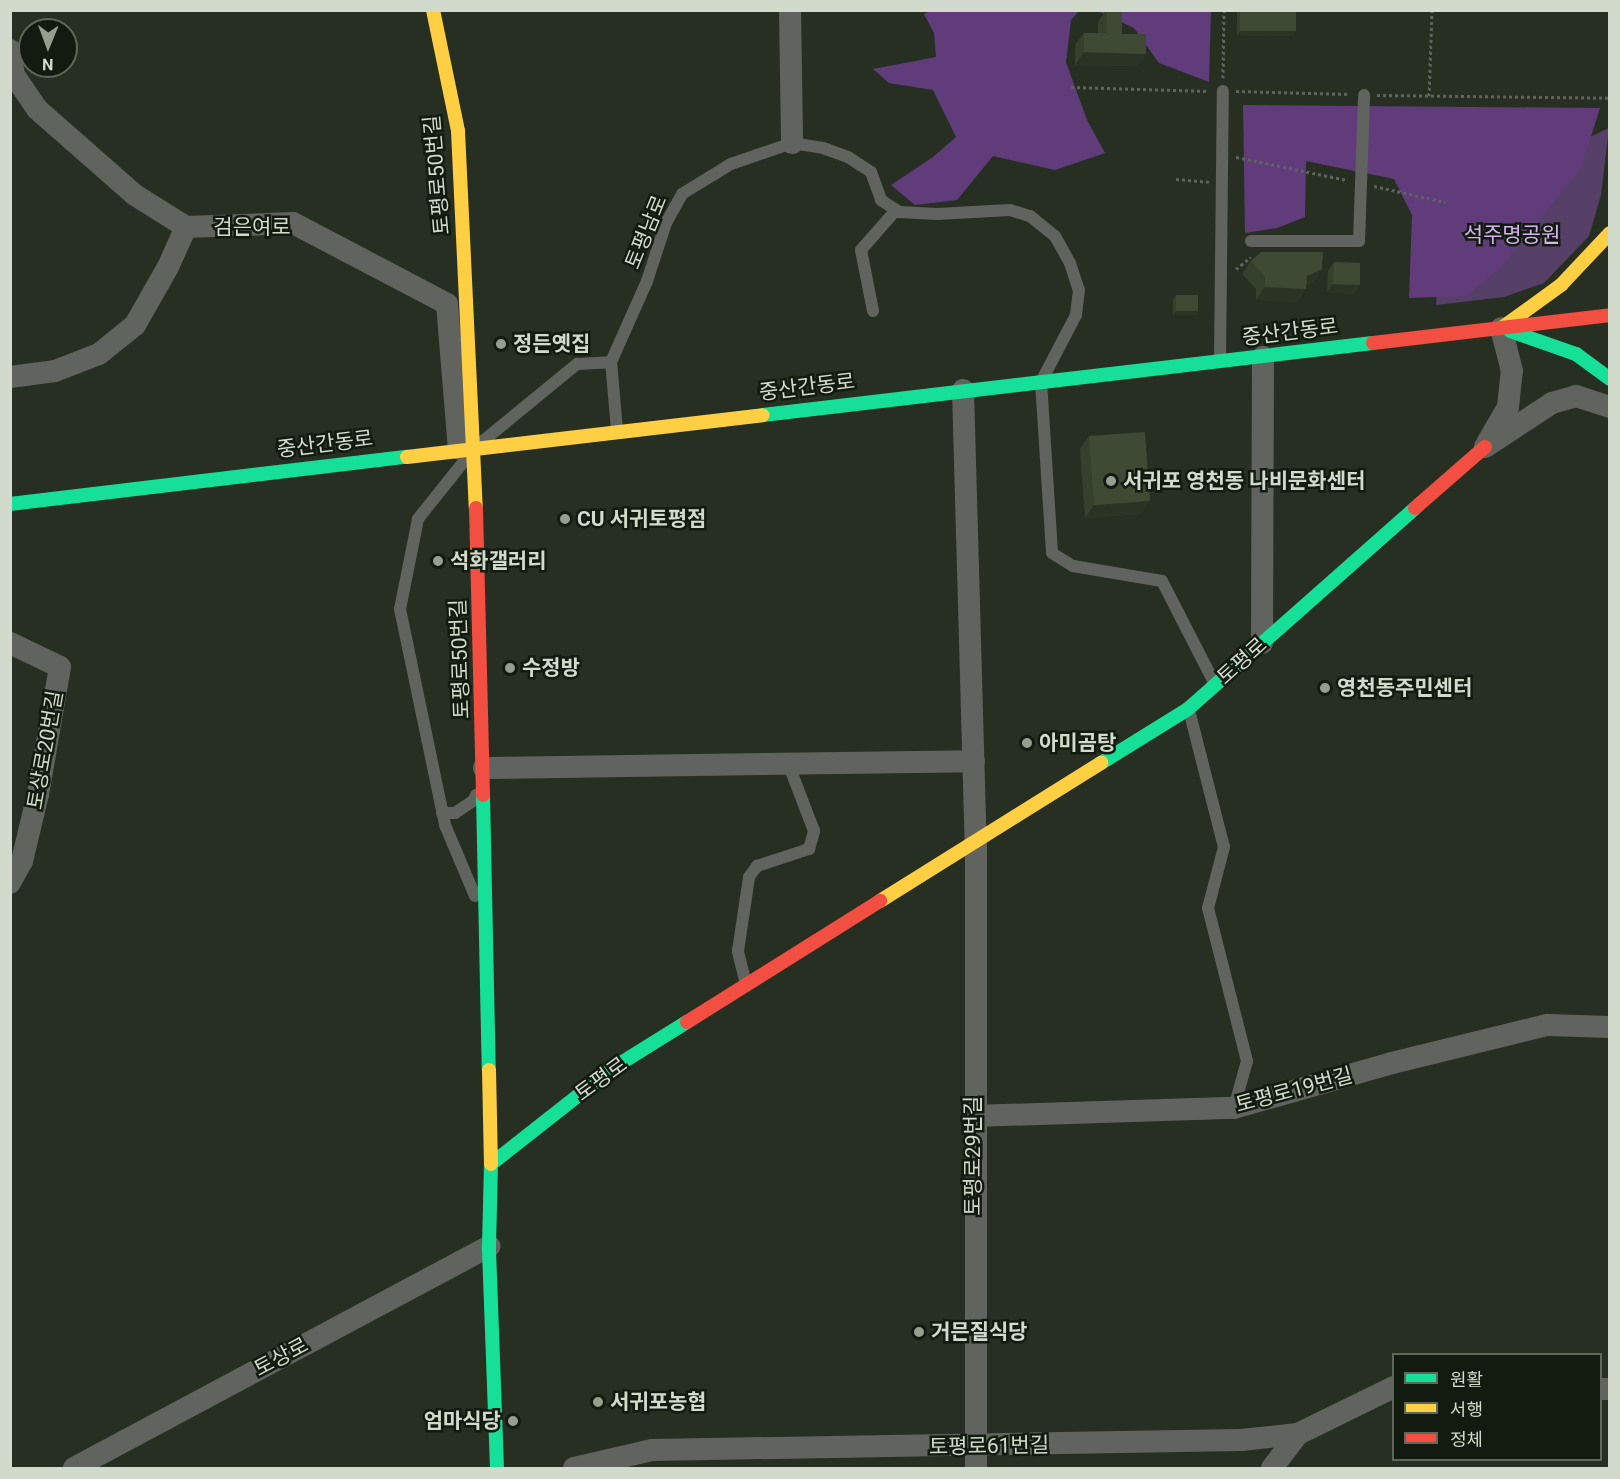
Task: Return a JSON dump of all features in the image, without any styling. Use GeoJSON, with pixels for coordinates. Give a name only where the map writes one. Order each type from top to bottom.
{"type":"FeatureCollection","features":[{"type":"Feature","properties":{"kind":"street","name":"토평로50번길"},"geometry":{"type":"LineString","coordinates":[[433,10],[458,131],[467,448],[484,768],[491,1164]]}},
{"type":"Feature","properties":{"kind":"street"},"geometry":{"type":"LineString","coordinates":[[790,10],[792,144]]}},
{"type":"Feature","properties":{"kind":"street","name":"검은여로"},"geometry":{"type":"LineString","coordinates":[[10,50],[14,75],[37,110],[135,195],[186,227],[293,223],[447,304],[467,448]]}},
{"type":"Feature","properties":{"kind":"street"},"geometry":{"type":"LineString","coordinates":[[10,377],[55,371],[99,354],[135,325],[168,267],[186,227]]}},
{"type":"Feature","properties":{"kind":"street"},"geometry":{"type":"LineString","coordinates":[[1501,328],[1561,285],[1610,233]]}},
{"type":"Feature","properties":{"kind":"street","name":"중산간동로"},"geometry":{"type":"LineString","coordinates":[[10,504],[617,430],[1220,362],[1610,315]]}},
{"type":"Feature","properties":{"kind":"street"},"geometry":{"type":"LineString","coordinates":[[1501,328],[1576,354],[1610,379]]}},
{"type":"Feature","properties":{"kind":"street"},"geometry":{"type":"LineString","coordinates":[[1485,447],[1508,407],[1512,371],[1501,328]]}},
{"type":"Feature","properties":{"kind":"street"},"geometry":{"type":"LineString","coordinates":[[1262,643],[1263,357]]}},
{"type":"Feature","properties":{"kind":"street"},"geometry":{"type":"LineString","coordinates":[[963,390],[976,844]]}},
{"type":"Feature","properties":{"kind":"street"},"geometry":{"type":"LineString","coordinates":[[1485,447],[1552,403],[1576,396],[1610,407]]}},
{"type":"Feature","properties":{"kind":"street","name":"토평로"},"geometry":{"type":"LineString","coordinates":[[491,1164],[613,1068],[976,844],[1188,709],[1485,447]]}},
{"type":"Feature","properties":{"kind":"street","name":"토상로20번길"},"geometry":{"type":"LineString","coordinates":[[10,643],[60,667],[38,794],[22,861],[10,883]]}},
{"type":"Feature","properties":{"kind":"street"},"geometry":{"type":"LineString","coordinates":[[484,768],[974,761]]}},
{"type":"Feature","properties":{"kind":"street","name":"토평로29번길"},"geometry":{"type":"LineString","coordinates":[[976,844],[973,1116],[976,1457]]}},
{"type":"Feature","properties":{"kind":"street","name":"토평로19번길"},"geometry":{"type":"LineString","coordinates":[[973,1116],[1234,1108],[1392,1063],[1547,1025],[1610,1027]]}},
{"type":"Feature","properties":{"kind":"street"},"geometry":{"type":"LineString","coordinates":[[491,1164],[489,1246],[497,1468]]}},
{"type":"Feature","properties":{"kind":"street","name":"토상로"},"geometry":{"type":"LineString","coordinates":[[74,1468],[489,1246]]}},
{"type":"Feature","properties":{"kind":"street","name":"토평로61번길"},"geometry":{"type":"LineString","coordinates":[[574,1468],[652,1450],[976,1457],[1241,1440],[1298,1434],[1392,1388]]}},
{"type":"Feature","properties":{"kind":"street"},"geometry":{"type":"LineString","coordinates":[[1272,1468],[1298,1434]]}},
{"type":"Feature","properties":{"kind":"lane"},"geometry":{"type":"LineString","coordinates":[[1220,362],[1223,91]]}},
{"type":"Feature","properties":{"kind":"lane"},"geometry":{"type":"LineString","coordinates":[[1251,241],[1359,241],[1364,95]]}},
{"type":"Feature","properties":{"kind":"lane"},"geometry":{"type":"LineString","coordinates":[[792,144],[848,157],[872,172],[881,200],[896,210],[937,214],[1010,210],[1030,216],[1054,236],[1070,263],[1079,290],[1076,315],[1041,382],[1052,553],[1073,566],[1162,581],[1215,685]]}},
{"type":"Feature","properties":{"kind":"lane","name":"토평남로"},"geometry":{"type":"LineString","coordinates":[[617,430],[611,362],[647,281],[666,223],[682,194],[731,164],[792,144]]}},
{"type":"Feature","properties":{"kind":"lane"},"geometry":{"type":"LineString","coordinates":[[873,311],[861,250],[896,210]]}},
{"type":"Feature","properties":{"kind":"lane"},"geometry":{"type":"LineString","coordinates":[[487,924],[442,813],[400,609],[418,519],[467,448],[577,364],[611,362]]}},
{"type":"Feature","properties":{"kind":"lane"},"geometry":{"type":"LineString","coordinates":[[1188,709],[1224,847],[1208,909],[1247,1061],[1234,1108]]}},
{"type":"Feature","properties":{"kind":"lane"},"geometry":{"type":"LineString","coordinates":[[746,986],[738,951],[749,878],[757,866],[809,849],[814,831],[788,763]]}},
{"type":"Feature","properties":{"kind":"lane"},"geometry":{"type":"LineString","coordinates":[[442,813],[456,813],[473,801],[484,768]]}},
{"type":"Feature","properties":{"kind":"path"},"geometry":{"type":"LineString","coordinates":[[1223,91],[1224,10]]}},
{"type":"Feature","properties":{"kind":"path"},"geometry":{"type":"LineString","coordinates":[[1429,96],[1432,10]]}},
{"type":"Feature","properties":{"kind":"path"},"geometry":{"type":"LineString","coordinates":[[1071,87],[1364,95],[1610,98]]}},
{"type":"Feature","properties":{"kind":"path"},"geometry":{"type":"LineString","coordinates":[[1223,154],[1445,202]]}},
{"type":"Feature","properties":{"kind":"path"},"geometry":{"type":"LineString","coordinates":[[1176,179],[1222,183]]}},
{"type":"Feature","properties":{"kind":"path"},"geometry":{"type":"LineString","coordinates":[[1222,269],[1239,269],[1251,256],[1251,241]]}},
{"type":"Feature","properties":{"kind":"green space"},"geometry":{"type":"Polygon","coordinates":[[[932,10],[1079,11],[1071,20],[1066,62],[1087,120],[1105,153],[1055,170],[993,156],[957,200],[915,205],[891,185],[933,157],[956,137],[933,90],[889,83],[873,69],[936,57],[934,33],[924,14],[932,10]]]}},
{"type":"Feature","properties":{"kind":"green space"},"geometry":{"type":"Polygon","coordinates":[[[1098,11],[1211,11],[1209,82],[1159,63],[1134,28],[1098,11]]]}},
{"type":"Feature","properties":{"kind":"green space"},"geometry":{"type":"Polygon","coordinates":[[[1243,105],[1600,108],[1581,168],[1501,267],[1466,296],[1409,298],[1412,215],[1394,179],[1306,161],[1305,217],[1277,228],[1245,233],[1243,105]]]}},
{"type":"Feature","properties":{"kind":"green space","name":"석주명공원"},"geometry":{"type":"Polygon","coordinates":[[[1609,128],[1601,195],[1589,236],[1544,283],[1504,297],[1436,305],[1443,206],[1609,128]]]}},
{"type":"Feature","properties":{"kind":"building"},"geometry":{"type":"Polygon","coordinates":[[[1107,10],[1122,10],[1122,34],[1146,34],[1146,54],[1084,52],[1084,33],[1106,33],[1107,10]]]}},
{"type":"Feature","properties":{"kind":"building"},"geometry":{"type":"Polygon","coordinates":[[[1240,10],[1296,10],[1296,31],[1240,31],[1240,10]]]}},
{"type":"Feature","properties":{"kind":"building"},"geometry":{"type":"Polygon","coordinates":[[[1261,252],[1323,252],[1322,269],[1307,276],[1306,289],[1265,287],[1265,277],[1251,261],[1261,252]]]}},
{"type":"Feature","properties":{"kind":"building"},"geometry":{"type":"Polygon","coordinates":[[[1334,262],[1360,263],[1360,285],[1333,284],[1334,262]]]}},
{"type":"Feature","properties":{"kind":"building"},"geometry":{"type":"Polygon","coordinates":[[[1176,295],[1198,295],[1198,311],[1176,311],[1176,295]]]}},
{"type":"Feature","properties":{"kind":"building","name":"서귀포 영천동 나비문화센터"},"geometry":{"type":"Polygon","coordinates":[[[1145,432],[1150,501],[1094,505],[1089,436],[1145,432]]]}},
{"type":"Feature","properties":{"kind":"traffic: fast"},"geometry":{"type":"LineString","coordinates":[[1510,331],[1576,354],[1610,379]]}},
{"type":"Feature","properties":{"kind":"traffic: fast"},"geometry":{"type":"LineString","coordinates":[[763,415],[1373,343]]}},
{"type":"Feature","properties":{"kind":"traffic: fast"},"geometry":{"type":"LineString","coordinates":[[10,504],[407,457]]}},
{"type":"Feature","properties":{"kind":"traffic: fast"},"geometry":{"type":"LineString","coordinates":[[1101,763],[1188,709],[1415,508]]}},
{"type":"Feature","properties":{"kind":"traffic: fast"},"geometry":{"type":"LineString","coordinates":[[483,795],[489,1070]]}},
{"type":"Feature","properties":{"kind":"traffic: fast"},"geometry":{"type":"LineString","coordinates":[[497,1468],[489,1246],[491,1164],[613,1068],[687,1022]]}},
{"type":"Feature","properties":{"kind":"traffic: slow"},"geometry":{"type":"LineString","coordinates":[[433,10],[458,131],[476,508]]}},
{"type":"Feature","properties":{"kind":"traffic: slow"},"geometry":{"type":"LineString","coordinates":[[1503,327],[1561,285],[1610,233]]}},
{"type":"Feature","properties":{"kind":"traffic: slow"},"geometry":{"type":"LineString","coordinates":[[407,457],[763,415]]}},
{"type":"Feature","properties":{"kind":"traffic: slow"},"geometry":{"type":"LineString","coordinates":[[880,901],[1101,763]]}},
{"type":"Feature","properties":{"kind":"traffic: slow"},"geometry":{"type":"LineString","coordinates":[[489,1070],[491,1164]]}},
{"type":"Feature","properties":{"kind":"traffic: jam"},"geometry":{"type":"LineString","coordinates":[[1373,343],[1610,315]]}},
{"type":"Feature","properties":{"kind":"traffic: jam"},"geometry":{"type":"LineString","coordinates":[[1415,508],[1485,447]]}},
{"type":"Feature","properties":{"kind":"traffic: jam"},"geometry":{"type":"LineString","coordinates":[[476,508],[483,795]]}},
{"type":"Feature","properties":{"kind":"traffic: jam"},"geometry":{"type":"LineString","coordinates":[[687,1022],[880,901]]}},
{"type":"Feature","properties":{"kind":"place","name":"정든옛집"},"geometry":{"type":"Point","coordinates":[501,344]}},
{"type":"Feature","properties":{"kind":"place","name":"서귀포 영천동 나비문화센터"},"geometry":{"type":"Point","coordinates":[1111,481]}},
{"type":"Feature","properties":{"kind":"place","name":"CU 서귀토평점"},"geometry":{"type":"Point","coordinates":[565,519]}},
{"type":"Feature","properties":{"kind":"place","name":"석화갤러리"},"geometry":{"type":"Point","coordinates":[438,561]}},
{"type":"Feature","properties":{"kind":"place","name":"수정방"},"geometry":{"type":"Point","coordinates":[510,668]}},
{"type":"Feature","properties":{"kind":"place","name":"영천동주민센터"},"geometry":{"type":"Point","coordinates":[1325,688]}},
{"type":"Feature","properties":{"kind":"place","name":"아미곰탕"},"geometry":{"type":"Point","coordinates":[1027,743]}},
{"type":"Feature","properties":{"kind":"place","name":"거믄질식당"},"geometry":{"type":"Point","coordinates":[919,1332]}},
{"type":"Feature","properties":{"kind":"place","name":"서귀포농협"},"geometry":{"type":"Point","coordinates":[598,1402]}},
{"type":"Feature","properties":{"kind":"place","name":"엄마식당"},"geometry":{"type":"Point","coordinates":[513,1421]}}]}
